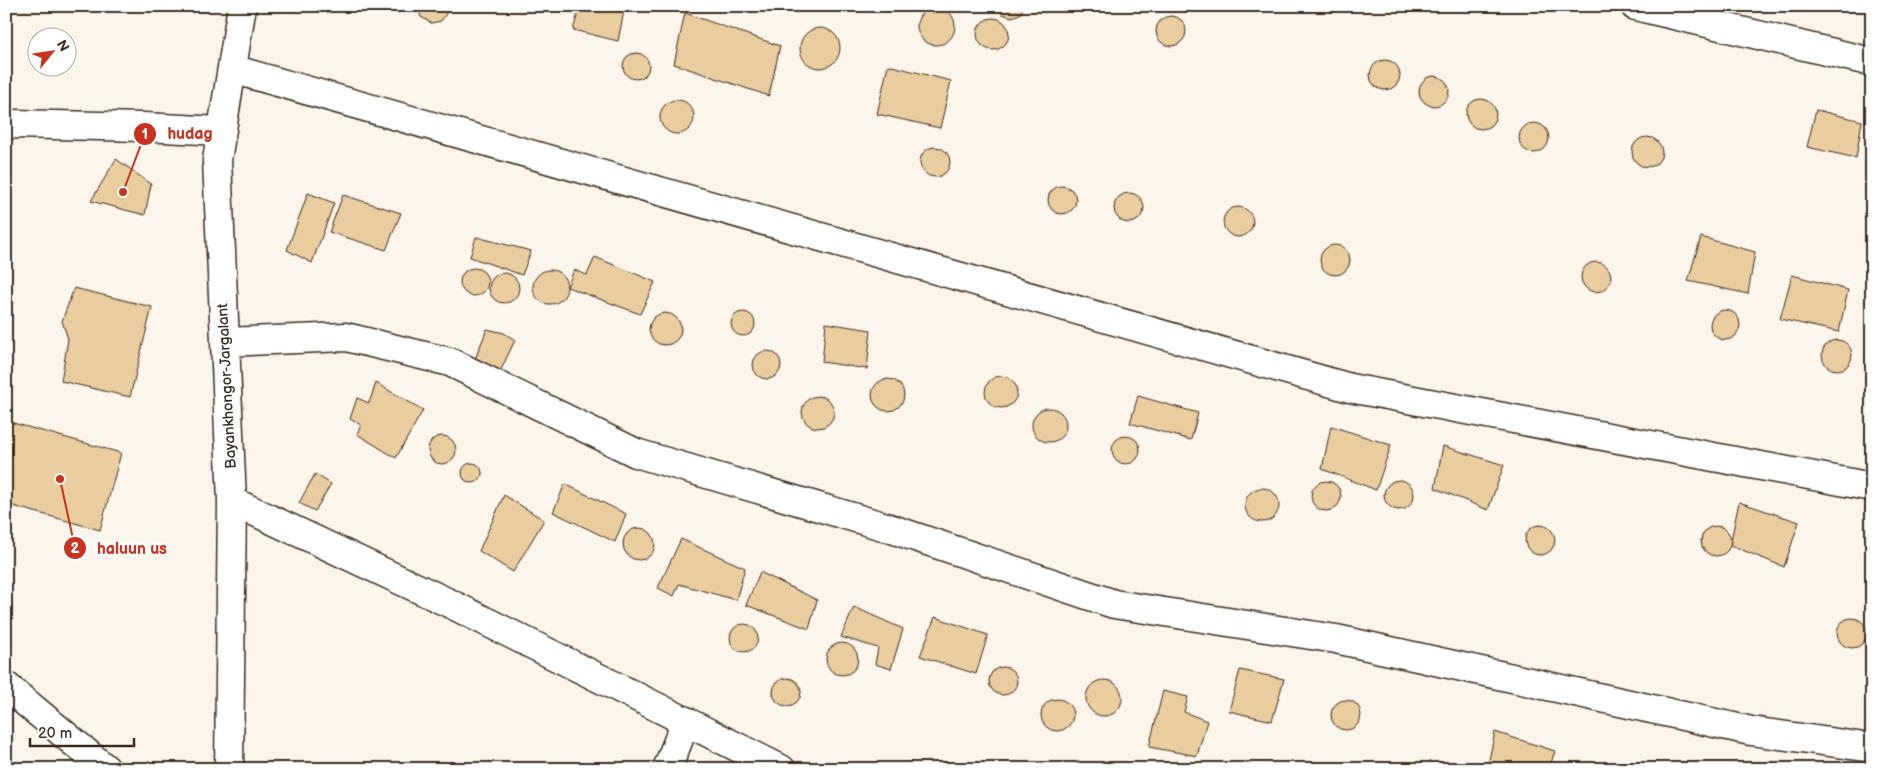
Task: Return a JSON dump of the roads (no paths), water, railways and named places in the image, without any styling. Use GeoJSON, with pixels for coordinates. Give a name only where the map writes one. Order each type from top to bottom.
{"type":"FeatureCollection","features":[{"type":"Feature","properties":{"kind":"street","name":"Bayankhongor-Jargalant"},"geometry":{"type":"LineString","coordinates":[[229,769],[232,501],[217,160],[242,6]]}},
{"type":"Feature","properties":{"kind":"street"},"geometry":{"type":"LineString","coordinates":[[1636,6],[1872,62]]}},
{"type":"Feature","properties":{"kind":"street"},"geometry":{"type":"LineString","coordinates":[[232,69],[1350,388],[1872,486]]}},
{"type":"Feature","properties":{"kind":"street"},"geometry":{"type":"LineString","coordinates":[[6,126],[11,124],[144,126],[222,131]]}},
{"type":"Feature","properties":{"kind":"street"},"geometry":{"type":"LineString","coordinates":[[225,342],[346,337],[450,362],[636,453],[886,526],[1114,604],[1336,639],[1751,732],[1872,748]]}},
{"type":"Feature","properties":{"kind":"street"},"geometry":{"type":"LineString","coordinates":[[232,501],[451,604],[781,769]]}},
{"type":"Feature","properties":{"kind":"street"},"geometry":{"type":"LineString","coordinates":[[6,686],[106,769]]}},
{"type":"Feature","properties":{"kind":"street"},"geometry":{"type":"LineString","coordinates":[[667,769],[686,722]]}},
{"type":"Feature","properties":{"kind":"place","name":"hudag"},"geometry":{"type":"Point","coordinates":[123,192]}},
{"type":"Feature","properties":{"kind":"place","name":"haluun us"},"geometry":{"type":"Point","coordinates":[60,479]}}]}
